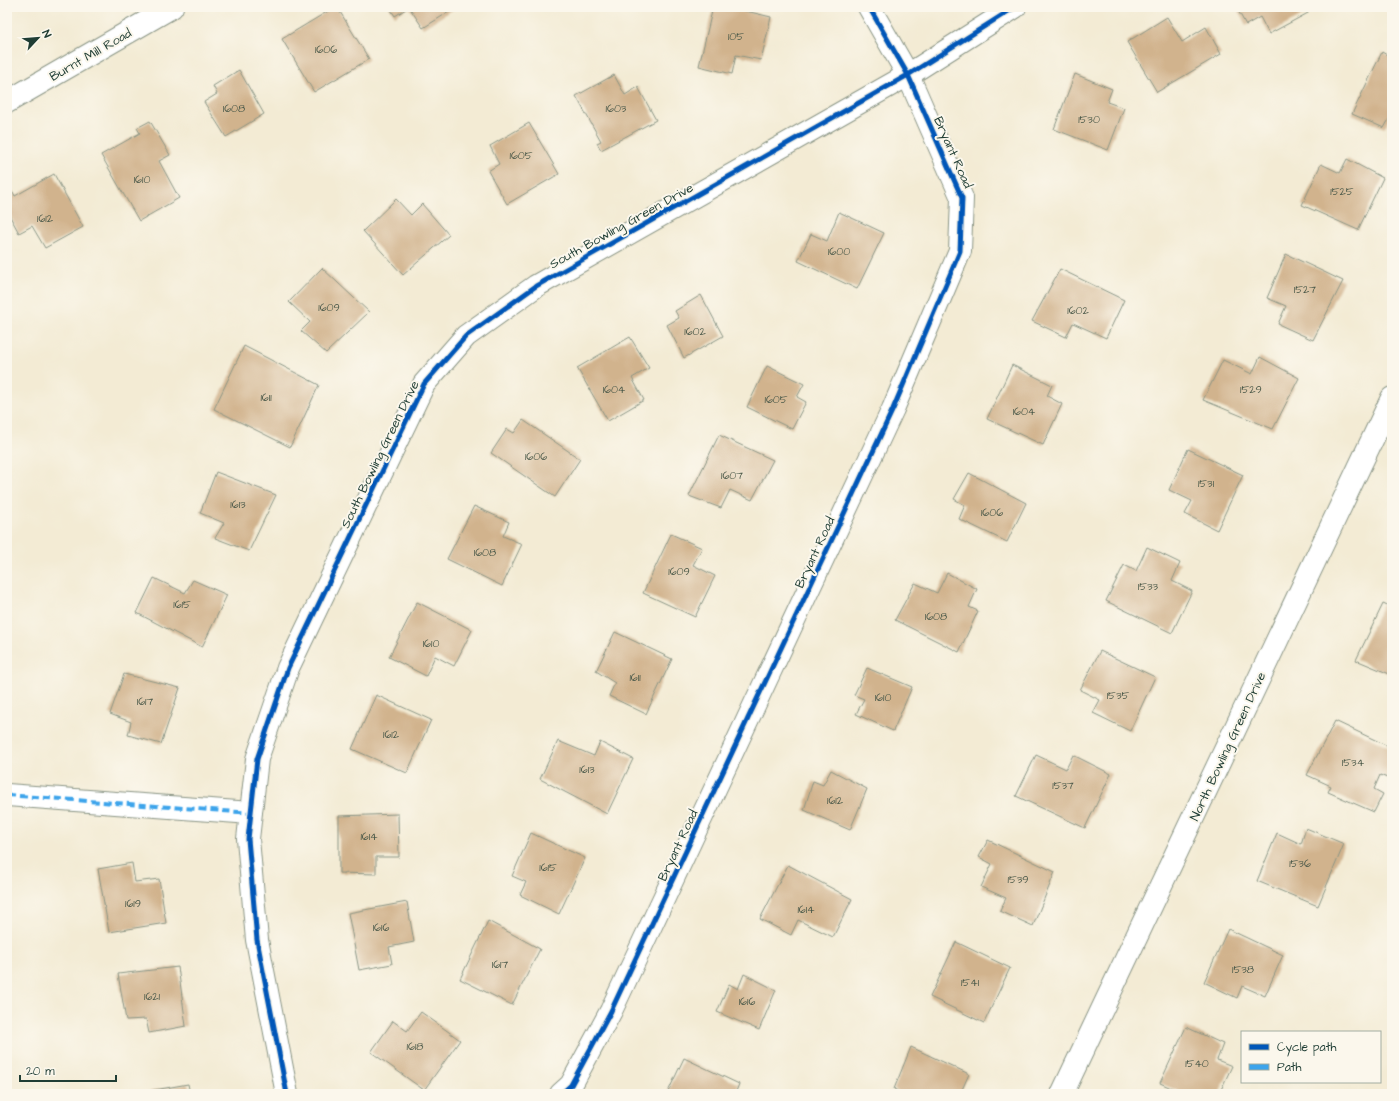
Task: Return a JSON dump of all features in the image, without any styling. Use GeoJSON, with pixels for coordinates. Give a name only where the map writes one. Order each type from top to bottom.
{"type":"FeatureCollection","features":[{"type":"Feature","properties":{"kind":"street","name":"Burnt Mill Road"},"geometry":{"type":"LineString","coordinates":[[7,102],[172,7]]}},
{"type":"Feature","properties":{"kind":"street","name":"Bryant Road"},"geometry":{"type":"LineString","coordinates":[[561,1094],[571,1085],[618,996],[893,409],[960,251],[962,198],[908,75],[869,7]]}},
{"type":"Feature","properties":{"kind":"street","name":"South Bowling Green Drive"},"geometry":{"type":"LineString","coordinates":[[287,1094],[257,940],[248,839],[257,759],[288,668],[424,384],[466,336],[536,286],[908,75],[1015,7]]}},
{"type":"Feature","properties":{"kind":"street","name":"North Bowling Green Drive"},"geometry":{"type":"LineString","coordinates":[[1062,1094],[1392,398]]}},
{"type":"Feature","properties":{"kind":"street"},"geometry":{"type":"LineString","coordinates":[[7,795],[251,813]]}},
{"type":"Feature","properties":{"kind":"building"},"geometry":{"type":"Polygon","coordinates":[[[337,7],[369,59],[314,92],[282,39],[337,7]]]}},
{"type":"Feature","properties":{"kind":"building"},"geometry":{"type":"Polygon","coordinates":[[[389,7],[409,7],[395,16],[389,7]]]}},
{"type":"Feature","properties":{"kind":"building"},"geometry":{"type":"Polygon","coordinates":[[[409,7],[457,7],[423,28],[409,7]]]}},
{"type":"Feature","properties":{"kind":"building"},"geometry":{"type":"Polygon","coordinates":[[[713,7],[729,7],[771,17],[761,60],[736,55],[732,74],[699,66],[713,7]]]}},
{"type":"Feature","properties":{"kind":"building"},"geometry":{"type":"Polygon","coordinates":[[[1236,7],[1305,7],[1308,13],[1269,34],[1260,17],[1246,25],[1236,7]]]}},
{"type":"Feature","properties":{"kind":"building"},"geometry":{"type":"Polygon","coordinates":[[[1167,17],[1182,42],[1206,27],[1221,54],[1157,92],[1127,42],[1167,17]]]}},
{"type":"Feature","properties":{"kind":"building"},"geometry":{"type":"Polygon","coordinates":[[[1382,52],[1392,58],[1392,114],[1384,128],[1352,114],[1382,52]]]}},
{"type":"Feature","properties":{"kind":"building"},"geometry":{"type":"Polygon","coordinates":[[[239,70],[264,114],[226,137],[204,102],[217,94],[213,86],[239,70]]]}},
{"type":"Feature","properties":{"kind":"building"},"geometry":{"type":"Polygon","coordinates":[[[1075,74],[1112,89],[1107,102],[1124,108],[1108,150],[1054,129],[1075,74]]]}},
{"type":"Feature","properties":{"kind":"building"},"geometry":{"type":"Polygon","coordinates":[[[614,75],[625,95],[638,87],[656,120],[601,150],[597,143],[601,141],[576,96],[614,75]]]}},
{"type":"Feature","properties":{"kind":"building"},"geometry":{"type":"Polygon","coordinates":[[[150,121],[170,155],[159,161],[179,198],[139,221],[101,155],[140,133],[137,128],[150,121]]]}},
{"type":"Feature","properties":{"kind":"building"},"geometry":{"type":"Polygon","coordinates":[[[529,123],[559,174],[507,204],[488,171],[499,164],[490,146],[529,123]]]}},
{"type":"Feature","properties":{"kind":"building"},"geometry":{"type":"Polygon","coordinates":[[[1347,159],[1383,178],[1358,230],[1302,205],[1321,164],[1340,173],[1347,159]]]}},
{"type":"Feature","properties":{"kind":"building"},"geometry":{"type":"Polygon","coordinates":[[[54,174],[83,227],[45,248],[32,226],[19,233],[7,211],[7,196],[13,192],[15,196],[54,174]]]}},
{"type":"Feature","properties":{"kind":"building"},"geometry":{"type":"Polygon","coordinates":[[[396,199],[411,215],[422,204],[449,235],[403,275],[363,231],[396,199]]]}},
{"type":"Feature","properties":{"kind":"building"},"geometry":{"type":"Polygon","coordinates":[[[839,212],[884,233],[857,289],[798,261],[811,234],[827,241],[839,212]]]}},
{"type":"Feature","properties":{"kind":"building"},"geometry":{"type":"Polygon","coordinates":[[[1286,254],[1343,281],[1313,340],[1278,324],[1286,306],[1267,298],[1286,254]]]}},
{"type":"Feature","properties":{"kind":"building"},"geometry":{"type":"Polygon","coordinates":[[[322,268],[369,312],[326,353],[301,331],[310,322],[289,302],[322,268]]]}},
{"type":"Feature","properties":{"kind":"building"},"geometry":{"type":"Polygon","coordinates":[[[1060,269],[1124,300],[1106,338],[1073,323],[1066,337],[1032,321],[1060,269]]]}},
{"type":"Feature","properties":{"kind":"building"},"geometry":{"type":"Polygon","coordinates":[[[701,295],[723,336],[684,358],[667,325],[679,318],[675,311],[701,295]]]}},
{"type":"Feature","properties":{"kind":"building"},"geometry":{"type":"Polygon","coordinates":[[[630,337],[649,368],[632,378],[644,400],[608,421],[577,368],[630,337]]]}},
{"type":"Feature","properties":{"kind":"building"},"geometry":{"type":"Polygon","coordinates":[[[244,346],[319,385],[290,447],[214,409],[244,346]]]}},
{"type":"Feature","properties":{"kind":"building"},"geometry":{"type":"Polygon","coordinates":[[[1260,357],[1299,378],[1273,429],[1203,400],[1223,360],[1252,374],[1260,357]]]}},
{"type":"Feature","properties":{"kind":"building"},"geometry":{"type":"Polygon","coordinates":[[[1012,365],[1052,385],[1047,396],[1062,404],[1043,445],[987,419],[1012,365]]]}},
{"type":"Feature","properties":{"kind":"building"},"geometry":{"type":"Polygon","coordinates":[[[767,366],[804,384],[797,397],[806,402],[792,429],[747,407],[767,366]]]}},
{"type":"Feature","properties":{"kind":"building"},"geometry":{"type":"Polygon","coordinates":[[[523,420],[580,459],[555,497],[491,453],[507,429],[514,433],[523,420]]]}},
{"type":"Feature","properties":{"kind":"building"},"geometry":{"type":"Polygon","coordinates":[[[719,435],[773,460],[752,500],[730,490],[721,508],[689,496],[719,435]]]}},
{"type":"Feature","properties":{"kind":"building"},"geometry":{"type":"Polygon","coordinates":[[[1188,449],[1243,475],[1217,530],[1185,514],[1192,501],[1169,490],[1188,449]]]}},
{"type":"Feature","properties":{"kind":"building"},"geometry":{"type":"Polygon","coordinates":[[[216,472],[276,495],[249,551],[215,538],[224,523],[200,513],[216,472]]]}},
{"type":"Feature","properties":{"kind":"building"},"geometry":{"type":"Polygon","coordinates":[[[969,473],[1026,503],[1007,542],[959,519],[965,505],[954,499],[969,473]]]}},
{"type":"Feature","properties":{"kind":"building"},"geometry":{"type":"Polygon","coordinates":[[[474,506],[509,522],[503,536],[522,544],[502,586],[447,559],[474,506]]]}},
{"type":"Feature","properties":{"kind":"building"},"geometry":{"type":"Polygon","coordinates":[[[671,534],[702,548],[693,565],[715,576],[695,617],[643,593],[671,534]]]}},
{"type":"Feature","properties":{"kind":"building"},"geometry":{"type":"Polygon","coordinates":[[[1147,547],[1180,563],[1172,581],[1192,591],[1172,633],[1106,601],[1124,565],[1136,571],[1147,547]]]}},
{"type":"Feature","properties":{"kind":"building"},"geometry":{"type":"Polygon","coordinates":[[[947,573],[977,589],[969,607],[978,611],[959,652],[895,620],[915,583],[937,593],[947,573]]]}},
{"type":"Feature","properties":{"kind":"building"},"geometry":{"type":"Polygon","coordinates":[[[154,578],[185,593],[193,580],[227,595],[202,647],[137,613],[154,578]]]}},
{"type":"Feature","properties":{"kind":"building"},"geometry":{"type":"Polygon","coordinates":[[[417,602],[472,630],[454,666],[435,656],[426,676],[389,657],[417,602]]]}},
{"type":"Feature","properties":{"kind":"building"},"geometry":{"type":"Polygon","coordinates":[[[1383,604],[1392,608],[1392,675],[1356,660],[1383,604]]]}},
{"type":"Feature","properties":{"kind":"building"},"geometry":{"type":"Polygon","coordinates":[[[615,632],[672,659],[646,714],[609,696],[615,683],[596,671],[615,632]]]}},
{"type":"Feature","properties":{"kind":"building"},"geometry":{"type":"Polygon","coordinates":[[[1100,651],[1155,677],[1130,731],[1093,713],[1100,700],[1080,690],[1100,651]]]}},
{"type":"Feature","properties":{"kind":"building"},"geometry":{"type":"Polygon","coordinates":[[[867,668],[912,687],[893,731],[856,714],[864,699],[854,695],[867,668]]]}},
{"type":"Feature","properties":{"kind":"building"},"geometry":{"type":"Polygon","coordinates":[[[124,674],[180,688],[161,744],[128,735],[131,722],[110,714],[124,674]]]}},
{"type":"Feature","properties":{"kind":"building"},"geometry":{"type":"Polygon","coordinates":[[[376,695],[431,720],[407,773],[352,749],[376,695]]]}},
{"type":"Feature","properties":{"kind":"building"},"geometry":{"type":"Polygon","coordinates":[[[1335,721],[1392,748],[1392,780],[1380,775],[1374,789],[1383,794],[1374,812],[1328,792],[1331,786],[1307,775],[1335,721]]]}},
{"type":"Feature","properties":{"kind":"building"},"geometry":{"type":"Polygon","coordinates":[[[558,741],[594,756],[600,742],[633,759],[607,814],[540,779],[558,741]]]}},
{"type":"Feature","properties":{"kind":"building"},"geometry":{"type":"Polygon","coordinates":[[[1036,755],[1066,769],[1073,755],[1111,774],[1085,828],[1016,796],[1036,755]]]}},
{"type":"Feature","properties":{"kind":"building"},"geometry":{"type":"Polygon","coordinates":[[[831,770],[867,789],[850,830],[804,810],[813,781],[823,785],[831,770]]]}},
{"type":"Feature","properties":{"kind":"building"},"geometry":{"type":"Polygon","coordinates":[[[398,814],[399,857],[376,857],[376,874],[339,873],[339,816],[398,814]]]}},
{"type":"Feature","properties":{"kind":"building"},"geometry":{"type":"Polygon","coordinates":[[[1306,828],[1344,844],[1318,906],[1257,881],[1277,833],[1301,844],[1306,828]]]}},
{"type":"Feature","properties":{"kind":"building"},"geometry":{"type":"Polygon","coordinates":[[[531,833],[585,858],[559,914],[520,895],[526,882],[512,876],[531,833]]]}},
{"type":"Feature","properties":{"kind":"building"},"geometry":{"type":"Polygon","coordinates":[[[988,840],[1055,872],[1033,926],[1000,911],[1006,898],[981,887],[992,864],[979,857],[988,840]]]}},
{"type":"Feature","properties":{"kind":"building"},"geometry":{"type":"Polygon","coordinates":[[[132,863],[135,882],[159,879],[166,923],[109,932],[98,869],[132,863]]]}},
{"type":"Feature","properties":{"kind":"building"},"geometry":{"type":"Polygon","coordinates":[[[788,865],[852,899],[833,937],[798,920],[791,935],[760,919],[788,865]]]}},
{"type":"Feature","properties":{"kind":"building"},"geometry":{"type":"Polygon","coordinates":[[[407,902],[414,942],[389,947],[392,964],[359,970],[348,913],[407,902]]]}},
{"type":"Feature","properties":{"kind":"building"},"geometry":{"type":"Polygon","coordinates":[[[488,921],[540,949],[512,1005],[460,979],[488,921]]]}},
{"type":"Feature","properties":{"kind":"building"},"geometry":{"type":"Polygon","coordinates":[[[1228,929],[1283,955],[1265,996],[1242,986],[1237,998],[1204,982],[1228,929]]]}},
{"type":"Feature","properties":{"kind":"building"},"geometry":{"type":"Polygon","coordinates":[[[956,942],[1010,968],[984,1023],[930,997],[956,942]]]}},
{"type":"Feature","properties":{"kind":"building"},"geometry":{"type":"Polygon","coordinates":[[[178,967],[186,1026],[149,1033],[146,1019],[126,1020],[118,974],[178,967]]]}},
{"type":"Feature","properties":{"kind":"building"},"geometry":{"type":"Polygon","coordinates":[[[744,974],[776,990],[759,1030],[717,1012],[729,984],[738,989],[744,974]]]}},
{"type":"Feature","properties":{"kind":"building"},"geometry":{"type":"Polygon","coordinates":[[[421,1012],[460,1040],[424,1090],[371,1052],[393,1021],[407,1031],[421,1012]]]}},
{"type":"Feature","properties":{"kind":"building"},"geometry":{"type":"Polygon","coordinates":[[[1186,1027],[1223,1044],[1217,1060],[1232,1066],[1219,1094],[1185,1094],[1160,1083],[1186,1027]]]}},
{"type":"Feature","properties":{"kind":"building"},"geometry":{"type":"Polygon","coordinates":[[[911,1047],[969,1074],[960,1094],[900,1094],[901,1093],[894,1089],[911,1047]]]}},
{"type":"Feature","properties":{"kind":"building"},"geometry":{"type":"Polygon","coordinates":[[[684,1058],[739,1084],[735,1094],[667,1094],[684,1058]]]}},
{"type":"Feature","properties":{"kind":"building"},"geometry":{"type":"Polygon","coordinates":[[[188,1084],[190,1094],[150,1094],[149,1091],[188,1084]]]}},
{"type":"Feature","properties":{"kind":"marked path"},"geometry":{"type":"LineString","coordinates":[[7,795],[251,813]]}},
{"type":"Feature","properties":{"kind":"cycle path"},"geometry":{"type":"LineString","coordinates":[[561,1094],[571,1085],[611,1011],[893,409],[960,251],[962,198],[908,75],[869,7]]}},
{"type":"Feature","properties":{"kind":"cycle path"},"geometry":{"type":"LineString","coordinates":[[287,1094],[257,940],[248,839],[257,759],[288,668],[424,384],[466,336],[536,286],[908,75],[1015,7]]}}]}
